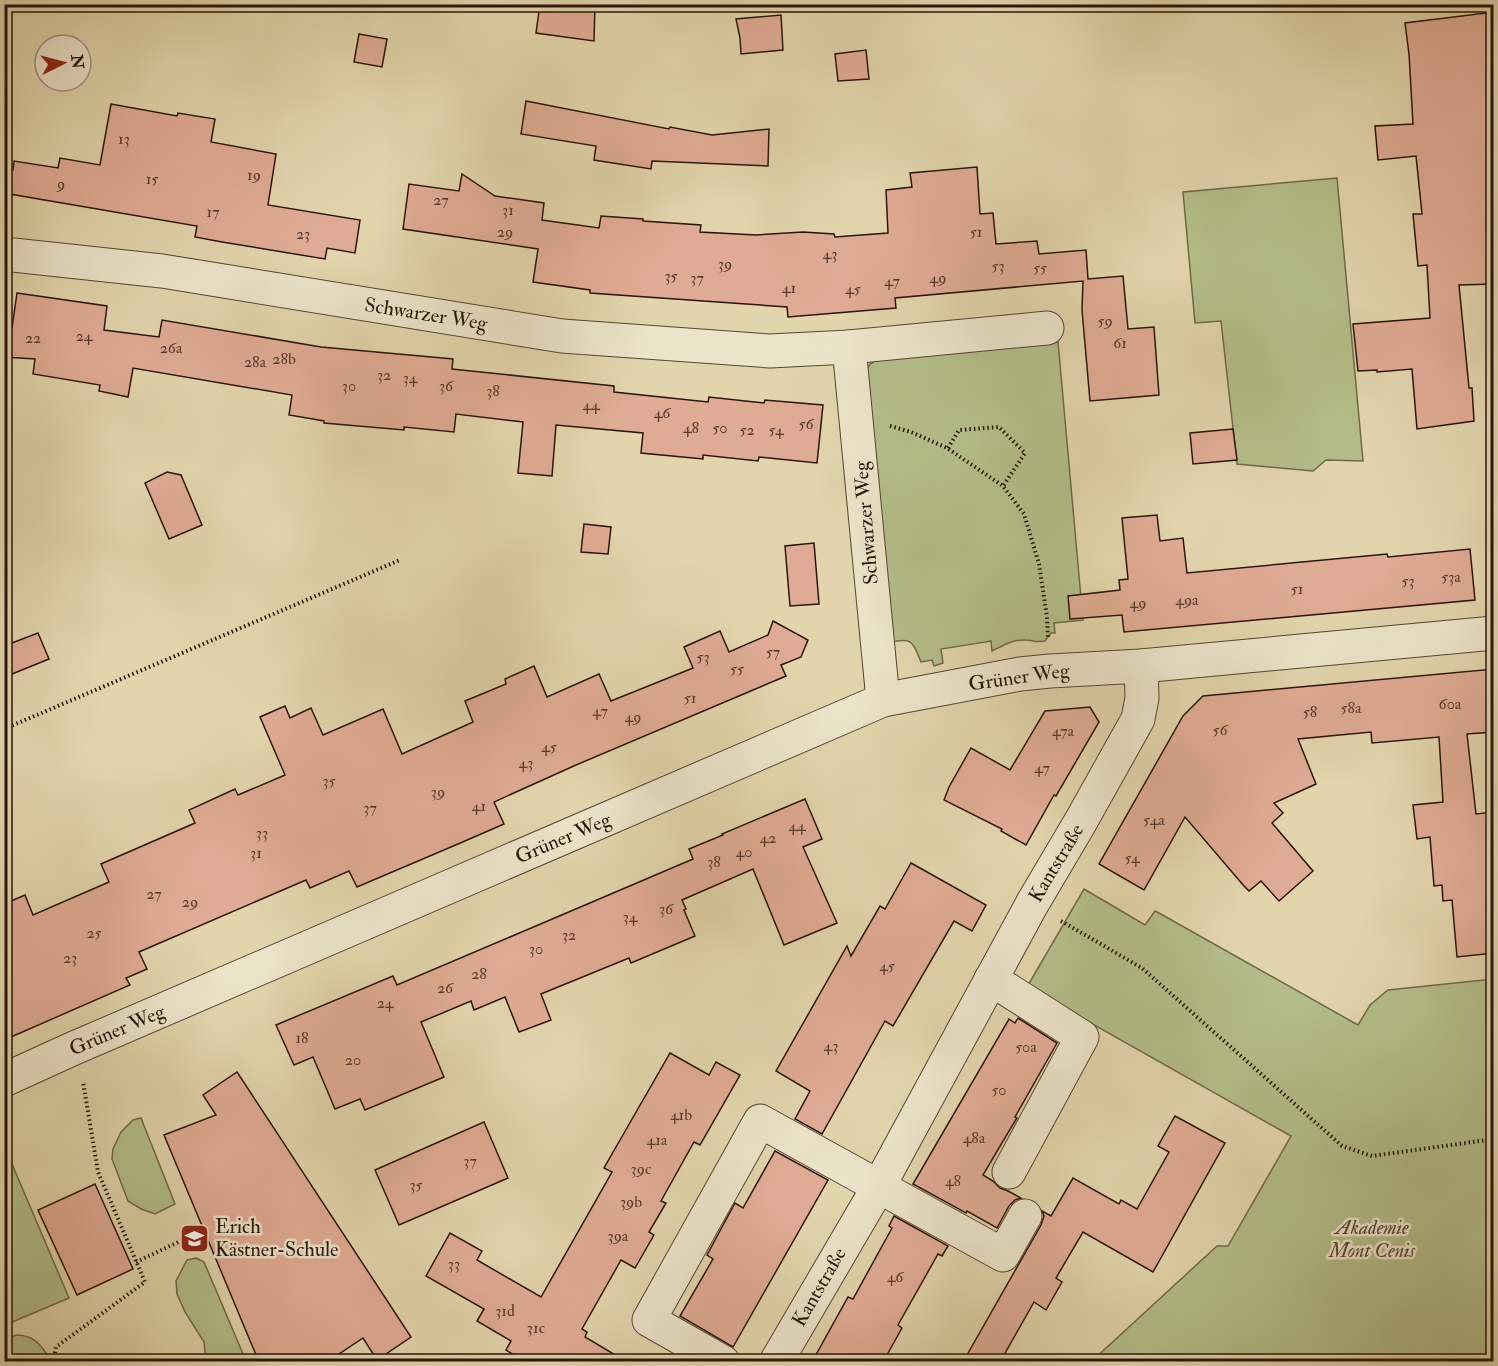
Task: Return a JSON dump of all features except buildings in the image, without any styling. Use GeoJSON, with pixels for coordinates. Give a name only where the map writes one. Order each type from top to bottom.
{"type":"FeatureCollection","features":[{"type":"Feature","properties":{"kind":"street","name":"Schwarzer Weg"},"geometry":{"type":"LineString","coordinates":[[4,254],[162,271],[561,336],[770,351],[849,347],[1047,328]]}},
{"type":"Feature","properties":{"kind":"street","name":"Schwarzer Weg"},"geometry":{"type":"LineString","coordinates":[[849,347],[883,700]]}},
{"type":"Feature","properties":{"kind":"street"},"geometry":{"type":"LineString","coordinates":[[1141,666],[1494,633]]}},
{"type":"Feature","properties":{"kind":"street","name":"Grüner Weg"},"geometry":{"type":"LineString","coordinates":[[4,1080],[883,700],[1050,670],[1141,666]]}},
{"type":"Feature","properties":{"kind":"street","name":"Kantstraße"},"geometry":{"type":"LineString","coordinates":[[776,1362],[879,1186],[1032,904],[1138,719],[1142,698],[1141,666]]}},
{"type":"Feature","properties":{"kind":"street"},"geometry":{"type":"LineString","coordinates":[[991,979],[1082,1037],[1009,1172]]}},
{"type":"Feature","properties":{"kind":"street"},"geometry":{"type":"LineString","coordinates":[[723,1362],[649,1320],[760,1121],[1003,1255],[1025,1216]]}},
{"type":"Feature","properties":{"kind":"path"},"geometry":{"type":"LineString","coordinates":[[857,418],[912,432],[947,448],[1003,486],[1024,514],[1039,564],[1047,617]]}},
{"type":"Feature","properties":{"kind":"path"},"geometry":{"type":"LineString","coordinates":[[947,448],[959,430],[999,427],[1025,453],[1003,486]]}},
{"type":"Feature","properties":{"kind":"path"},"geometry":{"type":"LineString","coordinates":[[4,729],[400,560]]}},
{"type":"Feature","properties":{"kind":"path"},"geometry":{"type":"LineString","coordinates":[[1032,904],[1142,968],[1342,1146],[1372,1156],[1494,1139]]}},
{"type":"Feature","properties":{"kind":"path"},"geometry":{"type":"LineString","coordinates":[[53,1362],[56,1347],[145,1282],[98,1172],[83,1082]]}},
{"type":"Feature","properties":{"kind":"path"},"geometry":{"type":"LineString","coordinates":[[136,1262],[204,1230]]}},
{"type":"Feature","properties":{"kind":"green space"},"geometry":{"type":"Polygon","coordinates":[[[1337,178],[1363,461],[1326,460],[1313,471],[1237,464],[1221,321],[1195,323],[1183,192],[1337,178]]]}},
{"type":"Feature","properties":{"kind":"green space"},"geometry":{"type":"Polygon","coordinates":[[[1058,342],[1083,620],[1054,623],[1055,633],[1051,633],[1045,641],[1017,641],[992,651],[991,641],[941,649],[943,663],[934,666],[932,660],[921,662],[910,642],[902,640],[887,643],[866,371],[870,364],[878,359],[1058,342]]]}},
{"type":"Feature","properties":{"kind":"green space","name":"Akademie Mont Cenis"},"geometry":{"type":"Polygon","coordinates":[[[1084,889],[1145,925],[1155,911],[1358,1025],[1370,1005],[1388,990],[1493,979],[1493,1361],[1092,1361],[1217,1246],[1228,1246],[1291,1136],[1027,987],[1084,889]]]}},
{"type":"Feature","properties":{"kind":"green space"},"geometry":{"type":"Polygon","coordinates":[[[141,1118],[175,1204],[155,1214],[128,1201],[112,1159],[113,1149],[121,1132],[133,1120],[141,1118]]]}},
{"type":"Feature","properties":{"kind":"green space"},"geometry":{"type":"Polygon","coordinates":[[[9,1157],[69,1298],[5,1325],[4,1159],[9,1157]]]}},
{"type":"Feature","properties":{"kind":"green space"},"geometry":{"type":"Polygon","coordinates":[[[196,1258],[204,1262],[246,1361],[206,1361],[204,1342],[185,1312],[177,1294],[176,1281],[187,1260],[196,1258]]]}},
{"type":"Feature","properties":{"kind":"green space"},"geometry":{"type":"Polygon","coordinates":[[[16,1335],[25,1336],[37,1342],[46,1353],[46,1361],[5,1361],[5,1340],[16,1335]]]}},
{"type":"Feature","properties":{"kind":"place","name":"Erich Kästner-Schule"},"geometry":{"type":"Point","coordinates":[194,1238]}}]}
